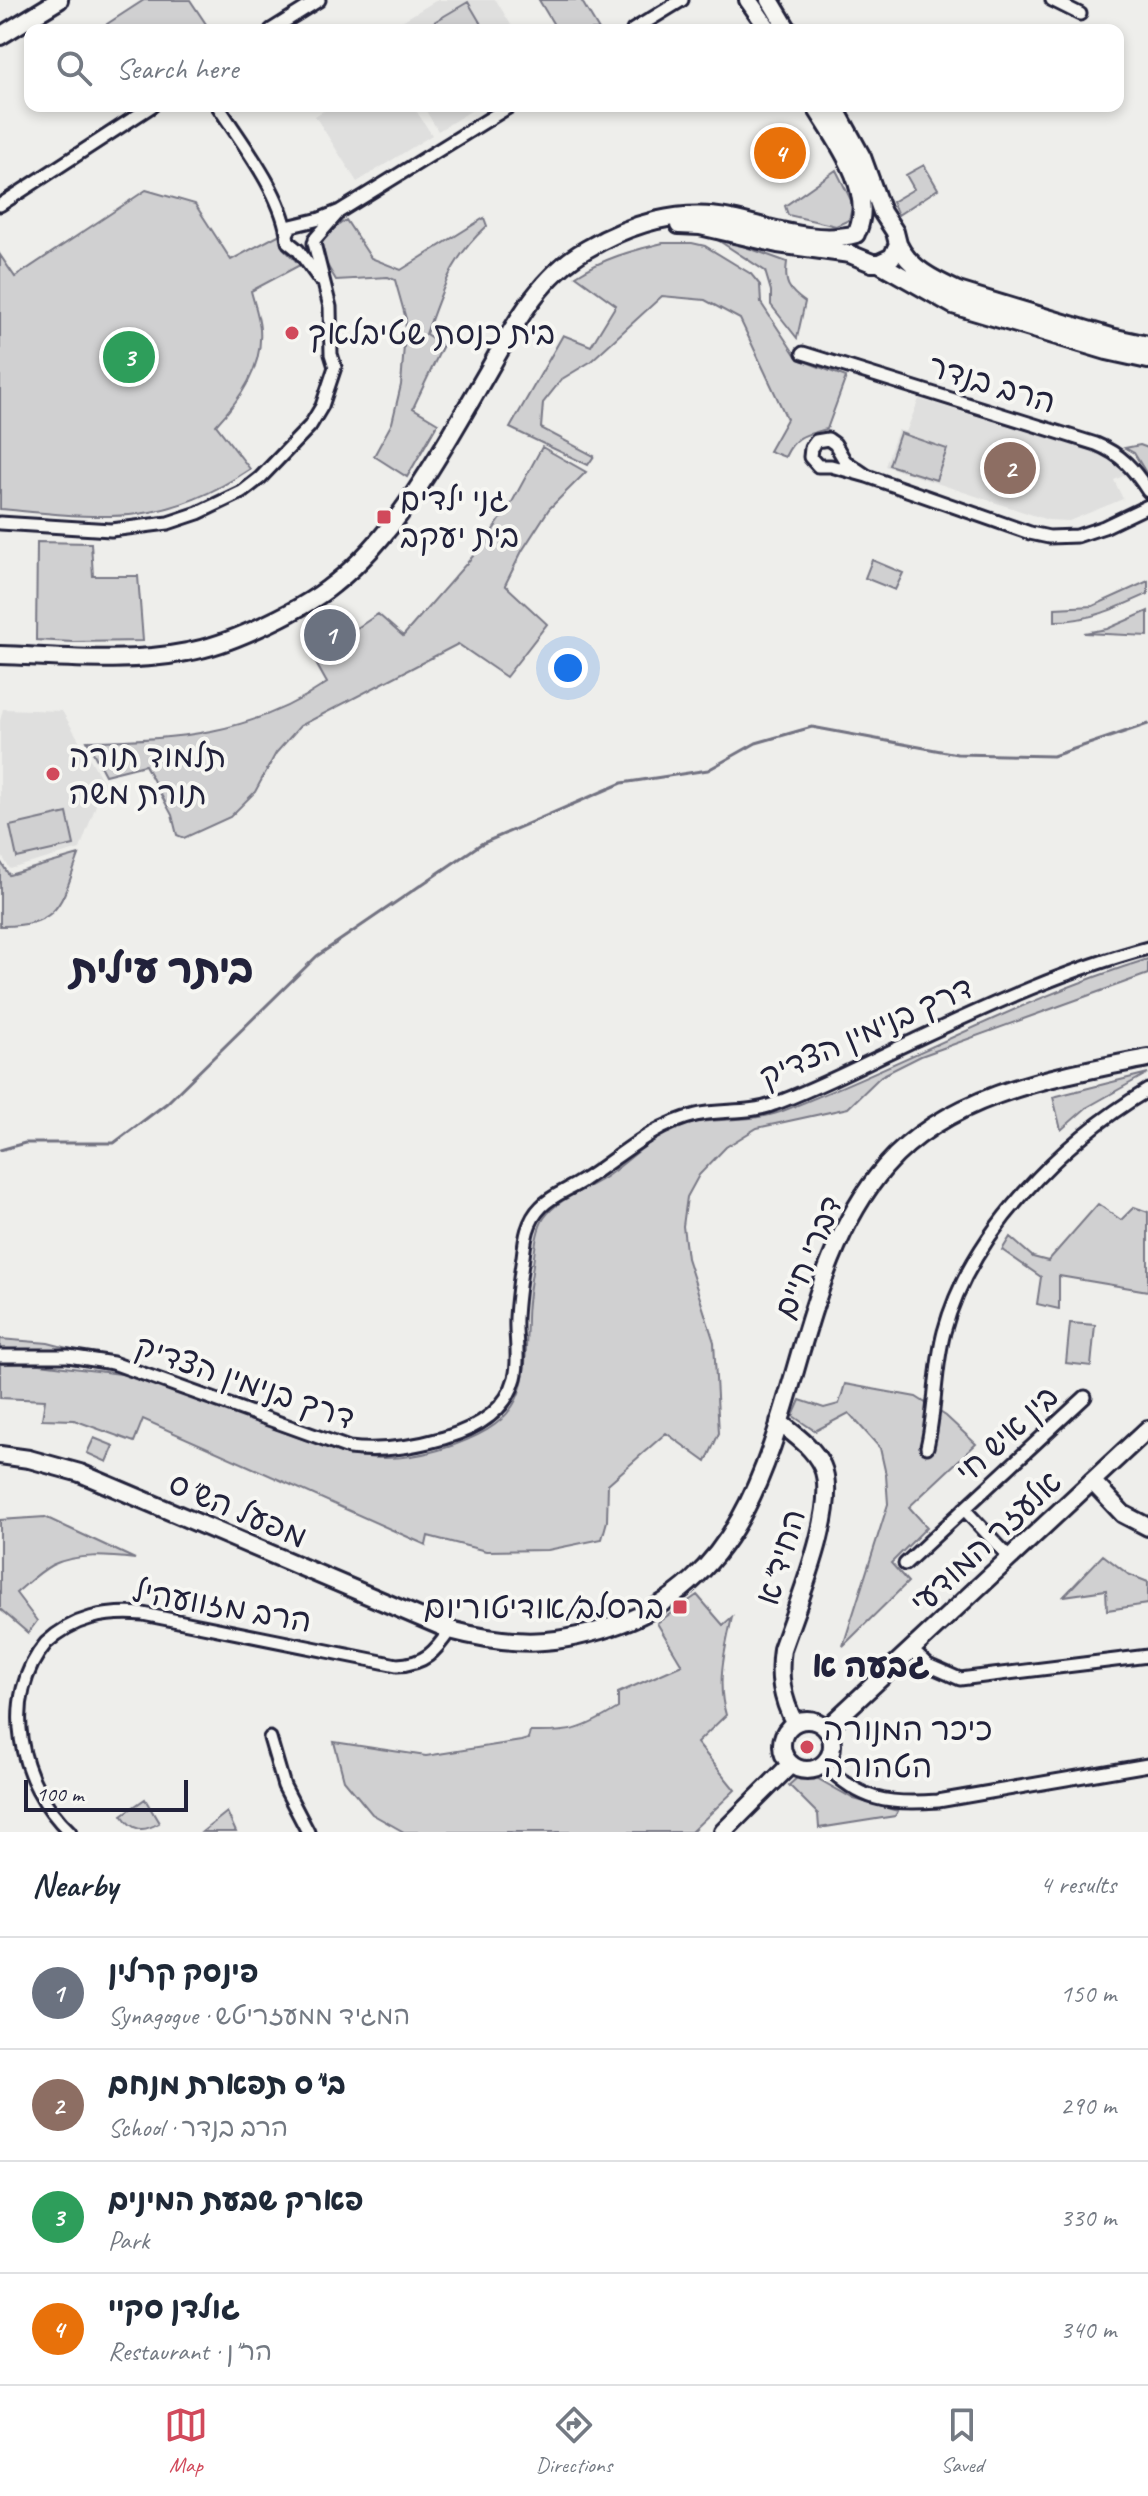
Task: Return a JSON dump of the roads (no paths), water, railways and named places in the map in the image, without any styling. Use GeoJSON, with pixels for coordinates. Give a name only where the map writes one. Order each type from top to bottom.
{"type":"FeatureCollection","features":[{"type":"Feature","properties":{"kind":"street"},"geometry":{"type":"LineString","coordinates":[[0,36],[59,0]]}},
{"type":"Feature","properties":{"kind":"street"},"geometry":{"type":"LineString","coordinates":[[281,24],[319,0]]}},
{"type":"Feature","properties":{"kind":"street"},"geometry":{"type":"LineString","coordinates":[[643,24],[682,0]]}},
{"type":"Feature","properties":{"kind":"street"},"geometry":{"type":"LineString","coordinates":[[748,0],[765,24]]}},
{"type":"Feature","properties":{"kind":"street"},"geometry":{"type":"LineString","coordinates":[[770,0],[784,24]]}},
{"type":"Feature","properties":{"kind":"street"},"geometry":{"type":"LineString","coordinates":[[1052,0],[1080,14]]}},
{"type":"Feature","properties":{"kind":"street"},"geometry":{"type":"LineString","coordinates":[[0,205],[143,112]]}},
{"type":"Feature","properties":{"kind":"street"},"geometry":{"type":"LineString","coordinates":[[222,112],[276,200],[285,219],[288,242],[298,250],[323,284]]}},
{"type":"Feature","properties":{"kind":"street"},"geometry":{"type":"LineString","coordinates":[[287,234],[291,226],[340,211],[500,112]]}},
{"type":"Feature","properties":{"kind":"street"},"geometry":{"type":"LineString","coordinates":[[818,112],[853,175],[863,207],[857,232],[857,252],[953,305],[1107,351],[1148,360]]}},
{"type":"Feature","properties":{"kind":"street"},"geometry":{"type":"LineString","coordinates":[[837,112],[862,157],[882,212],[908,261],[941,284],[958,291],[1111,337],[1148,345]]}},
{"type":"Feature","properties":{"kind":"street"},"geometry":{"type":"LineString","coordinates":[[0,523],[89,530],[168,523],[242,492],[282,457],[310,426],[331,384],[335,367],[331,354],[330,307],[313,230],[276,200]]}},
{"type":"Feature","properties":{"kind":"street"},"geometry":{"type":"LineString","coordinates":[[298,250],[305,250],[340,211]]}},
{"type":"Feature","properties":{"kind":"street"},"geometry":{"type":"LineString","coordinates":[[0,655],[101,657],[187,652],[226,641],[273,622],[335,584],[371,547],[409,498],[449,438],[530,302],[565,263],[615,235],[658,220],[701,215],[836,238],[857,232],[874,220],[892,227]]}},
{"type":"Feature","properties":{"kind":"street"},"geometry":{"type":"LineString","coordinates":[[615,235],[657,227],[700,226],[778,244],[850,254],[872,262],[892,257],[898,244]]}},
{"type":"Feature","properties":{"kind":"street","name":"הרב בנדר"},"geometry":{"type":"LineString","coordinates":[[803,353],[1096,444],[1134,469],[1148,491]]}},
{"type":"Feature","properties":{"kind":"street"},"geometry":{"type":"LineString","coordinates":[[831,466],[837,460],[835,444],[828,439],[816,441],[810,457],[814,464],[822,468],[831,466],[867,476],[1049,537],[1077,536],[1148,506]]}},
{"type":"Feature","properties":{"kind":"street"},"geometry":{"type":"LineString","coordinates":[[838,452],[867,476]]}},
{"type":"Feature","properties":{"kind":"street","name":"דרך בנימין הצדיק"},"geometry":{"type":"LineString","coordinates":[[0,1356],[68,1356],[113,1363],[349,1448],[386,1450],[420,1445],[460,1433],[494,1413],[510,1390],[515,1377],[516,1318],[526,1233],[541,1206],[556,1195],[586,1179],[657,1129],[698,1115],[773,1105],[1037,986],[1148,948]]}},
{"type":"Feature","properties":{"kind":"street","name":"דברי חיים"},"geometry":{"type":"LineString","coordinates":[[450,1630],[509,1642],[564,1639],[596,1632],[630,1619],[676,1594],[725,1540],[748,1506],[764,1471],[810,1319],[841,1235],[852,1213],[886,1166],[928,1130],[953,1114],[989,1098],[1058,1077],[1148,1058]]}},
{"type":"Feature","properties":{"kind":"street"},"geometry":{"type":"LineString","coordinates":[[927,1447],[934,1415],[938,1357],[952,1304],[970,1265],[1001,1222],[1065,1151],[1092,1127],[1148,1090]]}},
{"type":"Feature","properties":{"kind":"street","name":"בין איש חי"},"geometry":{"type":"LineString","coordinates":[[905,1564],[1085,1397]]}},
{"type":"Feature","properties":{"kind":"street","name":"החיד\"א"},"geometry":{"type":"LineString","coordinates":[[779,1422],[799,1437],[816,1456],[823,1467],[827,1486],[821,1530],[782,1649],[782,1690],[794,1722]]}},
{"type":"Feature","properties":{"kind":"street","name":"אלעזר המודעי"},"geometry":{"type":"LineString","coordinates":[[826,1729],[1148,1429]]}},
{"type":"Feature","properties":{"kind":"street","name":"מפעל הש\"ס"},"geometry":{"type":"LineString","coordinates":[[0,1455],[29,1459],[80,1473],[450,1630]]}},
{"type":"Feature","properties":{"kind":"street"},"geometry":{"type":"LineString","coordinates":[[1092,1481],[1123,1514],[1148,1527]]}},
{"type":"Feature","properties":{"kind":"street","name":"בין איש חי"},"geometry":{"type":"LineString","coordinates":[[964,1509],[1010,1558]]}},
{"type":"Feature","properties":{"kind":"street","name":"הרב מזוועהיל"},"geometry":{"type":"LineString","coordinates":[[70,1832],[56,1819],[27,1773],[14,1728],[14,1705],[20,1680],[38,1651],[62,1630],[101,1614],[143,1614],[397,1665],[421,1662],[437,1649],[450,1630]]}},
{"type":"Feature","properties":{"kind":"street"},"geometry":{"type":"LineString","coordinates":[[912,1650],[928,1665],[960,1679],[1148,1656]]}},
{"type":"Feature","properties":{"kind":"street"},"geometry":{"type":"LineString","coordinates":[[815,1721],[826,1729],[832,1751],[824,1764],[811,1770],[791,1764],[782,1743],[794,1722],[815,1721]]}},
{"type":"Feature","properties":{"kind":"street"},"geometry":{"type":"LineString","coordinates":[[270,1738],[284,1786],[308,1832]]}},
{"type":"Feature","properties":{"kind":"street"},"geometry":{"type":"LineString","coordinates":[[723,1832],[791,1764]]}},
{"type":"Feature","properties":{"kind":"street"},"geometry":{"type":"LineString","coordinates":[[824,1764],[842,1783],[873,1798],[908,1803],[1148,1765]]}},
{"type":"Feature","properties":{"kind":"waterway"},"geometry":{"type":"LineString","coordinates":[[0,1150],[25,1143],[114,1143],[167,1103],[317,956],[481,844],[622,783],[708,770],[756,743],[812,727],[957,754],[1053,756],[1148,724]]}},
{"type":"Feature","properties":{"kind":"place","name":"גולדן סקיי"},"geometry":{"type":"Point","coordinates":[780,153]}},
{"type":"Feature","properties":{"kind":"place","name":"בית כנסת שטיבלאך"},"geometry":{"type":"Point","coordinates":[292,333]}},
{"type":"Feature","properties":{"kind":"place","name":"פארק שבעת המינים"},"geometry":{"type":"Point","coordinates":[129,357]}},
{"type":"Feature","properties":{"kind":"place","name":"בי\"ס תפארת מנחם"},"geometry":{"type":"Point","coordinates":[1010,468]}},
{"type":"Feature","properties":{"kind":"place","name":"גני ילדים בית יעקב"},"geometry":{"type":"Point","coordinates":[384,517]}},
{"type":"Feature","properties":{"kind":"place","name":"פינסק קרלין"},"geometry":{"type":"Point","coordinates":[330,635]}},
{"type":"Feature","properties":{"kind":"place","name":"תלמוד תורה תורת משה"},"geometry":{"type":"Point","coordinates":[53,774]}},
{"type":"Feature","properties":{"kind":"place","name":"ברסלב/אודיטוריום"},"geometry":{"type":"Point","coordinates":[680,1607]}},
{"type":"Feature","properties":{"kind":"place","name":"כיכר המנורה הטהורה"},"geometry":{"type":"Point","coordinates":[807,1747]}},
{"type":"Feature","properties":{"kind":"district","name":"ביתר עילית"},"geometry":{"type":"Point","coordinates":[162,969]}},
{"type":"Feature","properties":{"kind":"district","name":"גבעה א"},"geometry":{"type":"Point","coordinates":[871,1665]}}]}
